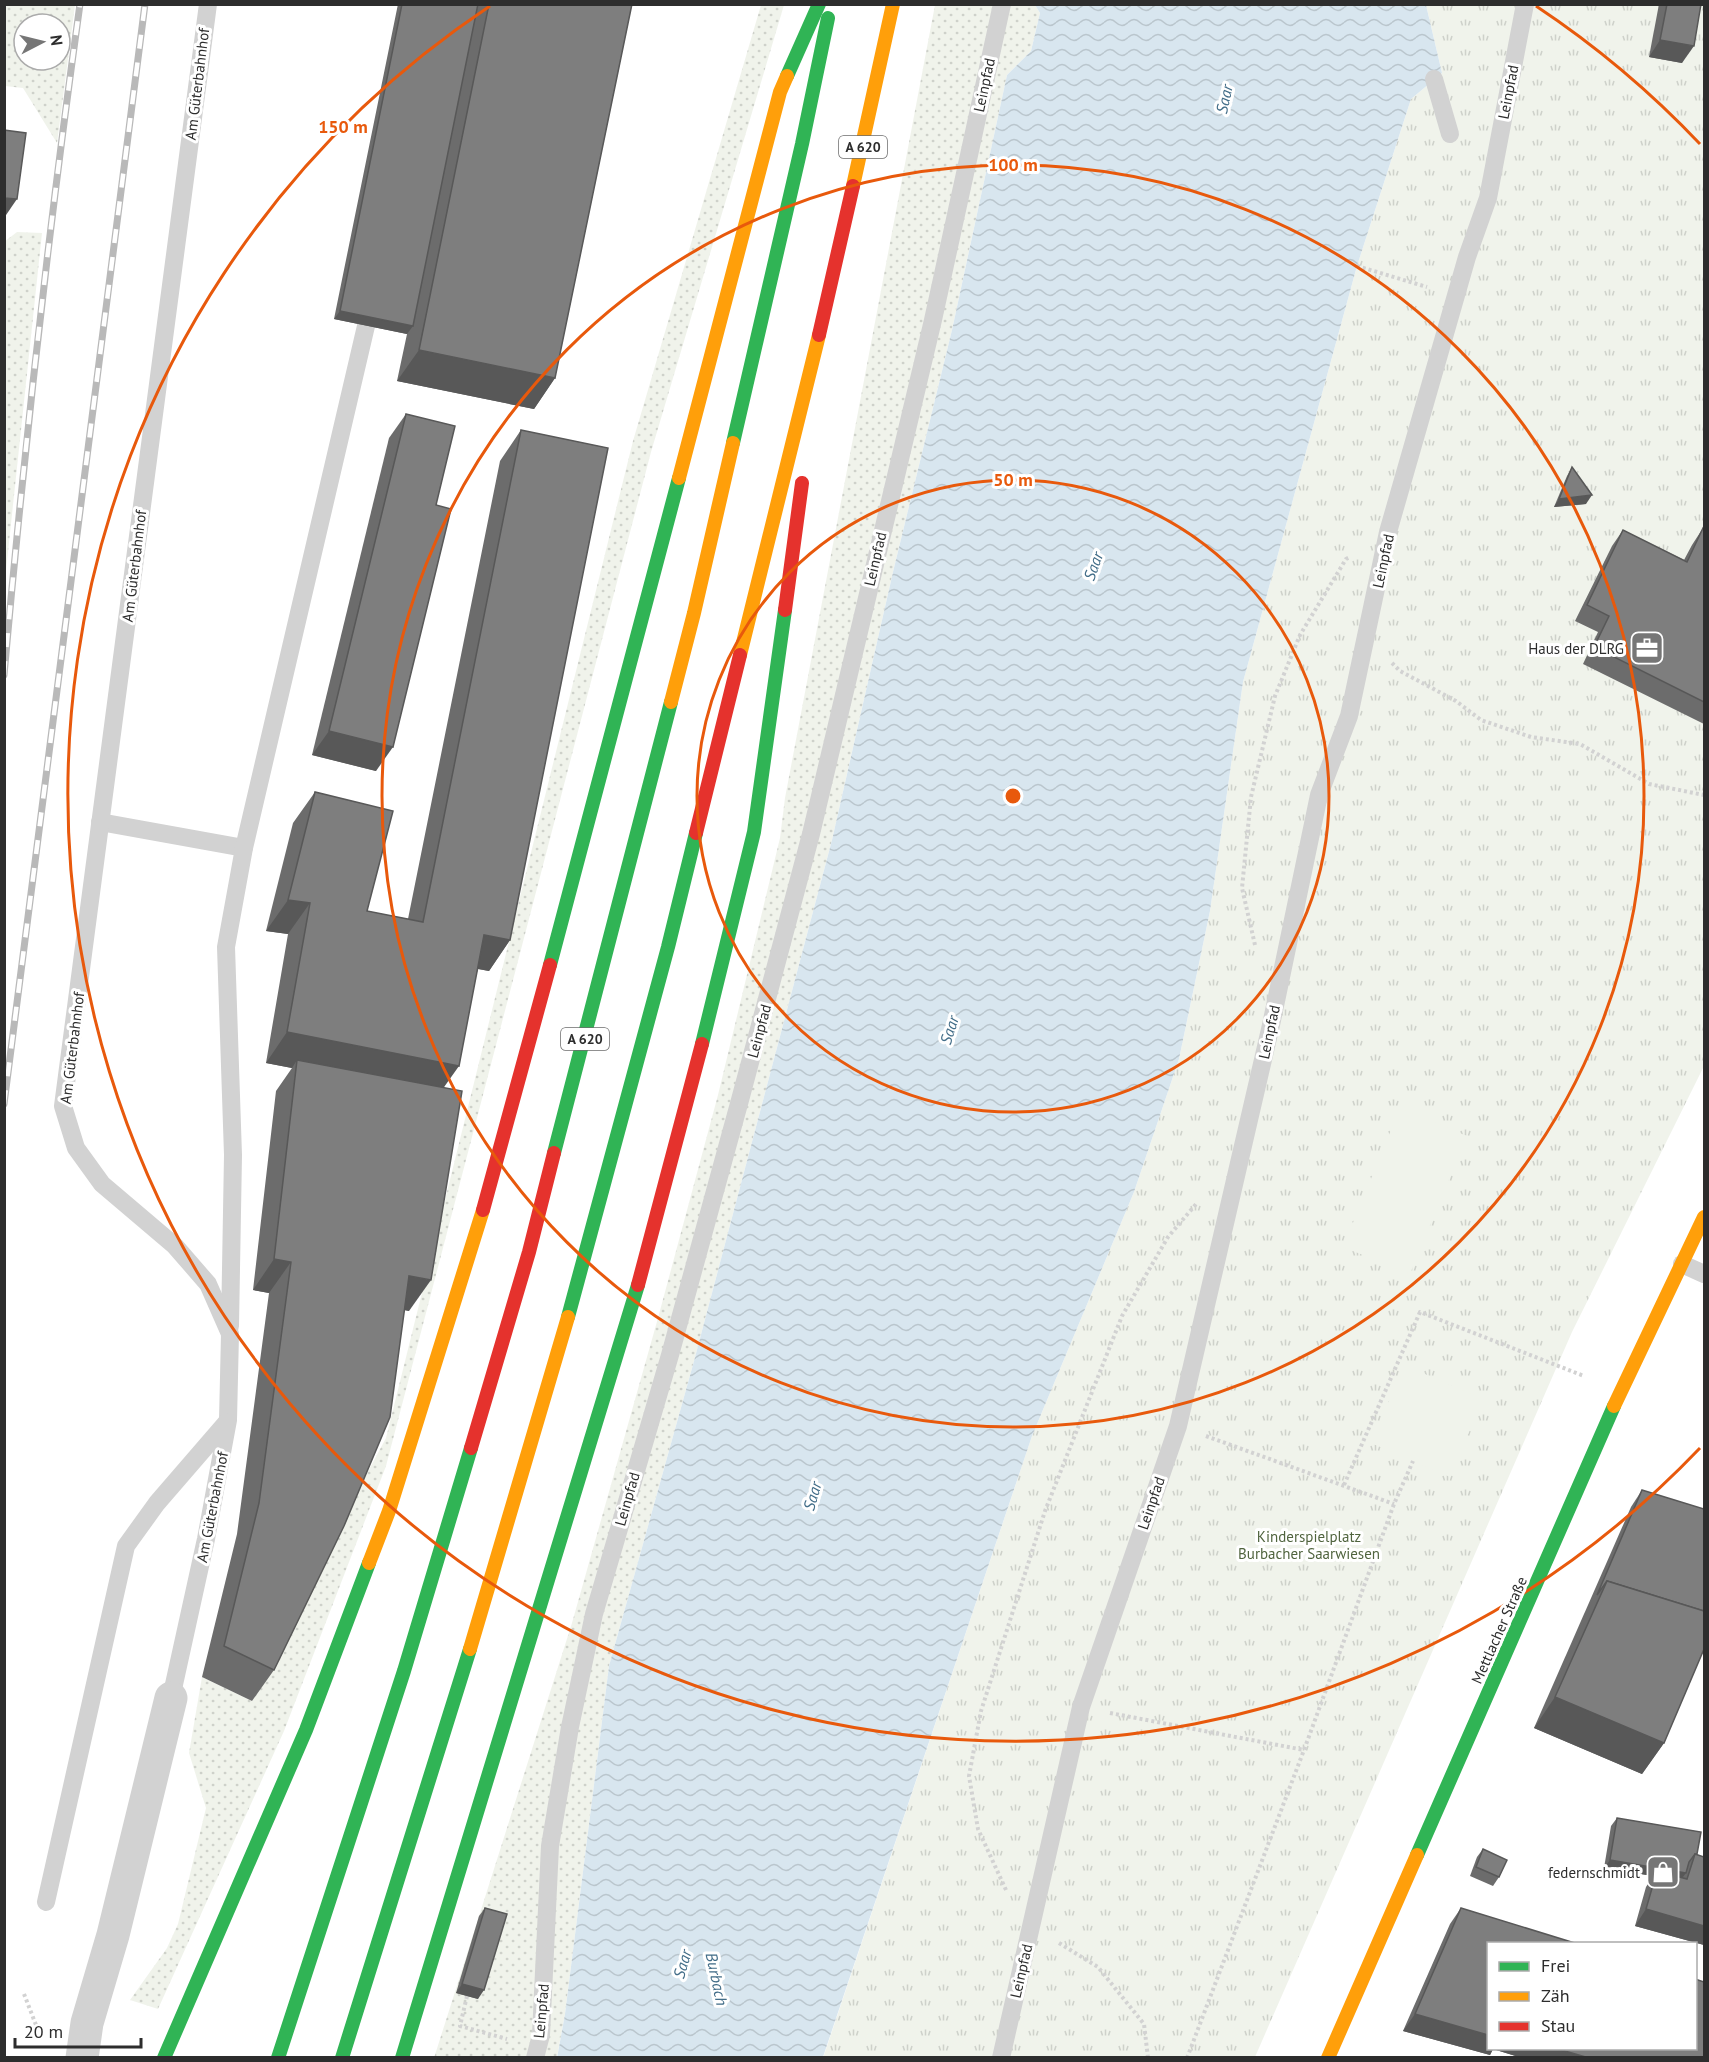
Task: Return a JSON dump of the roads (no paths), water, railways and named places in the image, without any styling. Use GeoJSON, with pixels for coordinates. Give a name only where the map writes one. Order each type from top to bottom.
{"type":"FeatureCollection","features":[{"type":"Feature","properties":{"kind":"main road"},"geometry":{"type":"LineString","coordinates":[[164,2058],[306,1730],[390,1511],[472,1251],[528,1049],[780,92],[819,4]]}},
{"type":"Feature","properties":{"kind":"main road","name":"A 620"},"geometry":{"type":"LineString","coordinates":[[278,2058],[404,1671],[529,1252],[694,613],[799,156],[831,4]]}},
{"type":"Feature","properties":{"kind":"main road","name":"A 620"},"geometry":{"type":"LineString","coordinates":[[342,2058],[459,1685],[584,1265],[668,947],[830,290],[893,4]]}},
{"type":"Feature","properties":{"kind":"main road"},"geometry":{"type":"LineString","coordinates":[[810,429],[830,290]]}},
{"type":"Feature","properties":{"kind":"main road"},"geometry":{"type":"LineString","coordinates":[[402,2058],[632,1308],[691,1090],[754,832],[803,475]]}},
{"type":"Feature","properties":{"kind":"main road","name":"Mettlacher Straße"},"geometry":{"type":"LineString","coordinates":[[1328,2058],[1620,1392],[1704,1217]]}},
{"type":"Feature","properties":{"kind":"street","name":"Am Güterbahnhof"},"geometry":{"type":"LineString","coordinates":[[82,2058],[87,2023],[113,1935],[171,1698]]}},
{"type":"Feature","properties":{"kind":"lane","name":"Am Güterbahnhof"},"geometry":{"type":"LineString","coordinates":[[171,1698],[206,1539],[228,1420],[230,1334],[208,1284],[175,1246],[102,1184],[76,1148],[63,1106],[208,4]]}},
{"type":"Feature","properties":{"kind":"lane","name":"Leinpfad"},"geometry":{"type":"LineString","coordinates":[[535,2058],[541,2035],[550,1846],[570,1727],[594,1614],[673,1344],[811,834],[933,320],[1002,4]]}},
{"type":"Feature","properties":{"kind":"lane","name":"Leinpfad"},"geometry":{"type":"LineString","coordinates":[[1000,2058],[1081,1707],[1178,1426],[1274,1013],[1319,795],[1349,716],[1388,532],[1467,257],[1488,198],[1525,4]]}},
{"type":"Feature","properties":{"kind":"lane"},"geometry":{"type":"LineString","coordinates":[[1434,79],[1450,134]]}},
{"type":"Feature","properties":{"kind":"lane"},"geometry":{"type":"LineString","coordinates":[[230,1334],[232,1155],[226,947],[244,848],[366,326]]}},
{"type":"Feature","properties":{"kind":"lane"},"geometry":{"type":"LineString","coordinates":[[100,822],[244,848]]}},
{"type":"Feature","properties":{"kind":"lane"},"geometry":{"type":"LineString","coordinates":[[1682,1264],[1704,1274]]}},
{"type":"Feature","properties":{"kind":"lane"},"geometry":{"type":"LineString","coordinates":[[46,1902],[126,1546],[157,1503],[228,1420]]}},
{"type":"Feature","properties":{"kind":"water"},"geometry":{"type":"Polygon","coordinates":[[[1035,5],[1426,5],[1442,73],[1411,99],[1357,266],[1243,682],[1210,911],[1179,1059],[1134,1192],[1032,1436],[823,2057],[557,2058],[565,2014],[609,1666],[694,1361],[832,840],[893,572],[952,330],[1007,75],[1031,51],[1040,13],[1035,5]]]}},
{"type":"Feature","properties":{"kind":"railway"},"geometry":{"type":"LineString","coordinates":[[4,675],[38,339],[80,4]]}},
{"type":"Feature","properties":{"kind":"railway"},"geometry":{"type":"LineString","coordinates":[[4,1104],[145,4]]}},
{"type":"Feature","properties":{"kind":"place","name":"Haus der DLRG"},"geometry":{"type":"Point","coordinates":[1647,648]}},
{"type":"Feature","properties":{"kind":"place","name":"federnschmidt"},"geometry":{"type":"Point","coordinates":[1663,1872]}},
{"type":"Feature","properties":{"kind":"water label","name":"Saar"},"geometry":{"type":"Point","coordinates":[1224,99]}},
{"type":"Feature","properties":{"kind":"water label","name":"Saar"},"geometry":{"type":"Point","coordinates":[1093,566]}},
{"type":"Feature","properties":{"kind":"water label","name":"Saar"},"geometry":{"type":"Point","coordinates":[949,1030]}},
{"type":"Feature","properties":{"kind":"water label","name":"Saar"},"geometry":{"type":"Point","coordinates":[812,1496]}},
{"type":"Feature","properties":{"kind":"water label","name":"Saar"},"geometry":{"type":"Point","coordinates":[682,1964]}},
{"type":"Feature","properties":{"kind":"water label","name":"Burbach"},"geometry":{"type":"Point","coordinates":[717,1979]}},
{"type":"Feature","properties":{"kind":"park label","name":"Kinderspielplatz Burbacher Saarwiesen"},"geometry":{"type":"Point","coordinates":[1309,1544]}}]}
